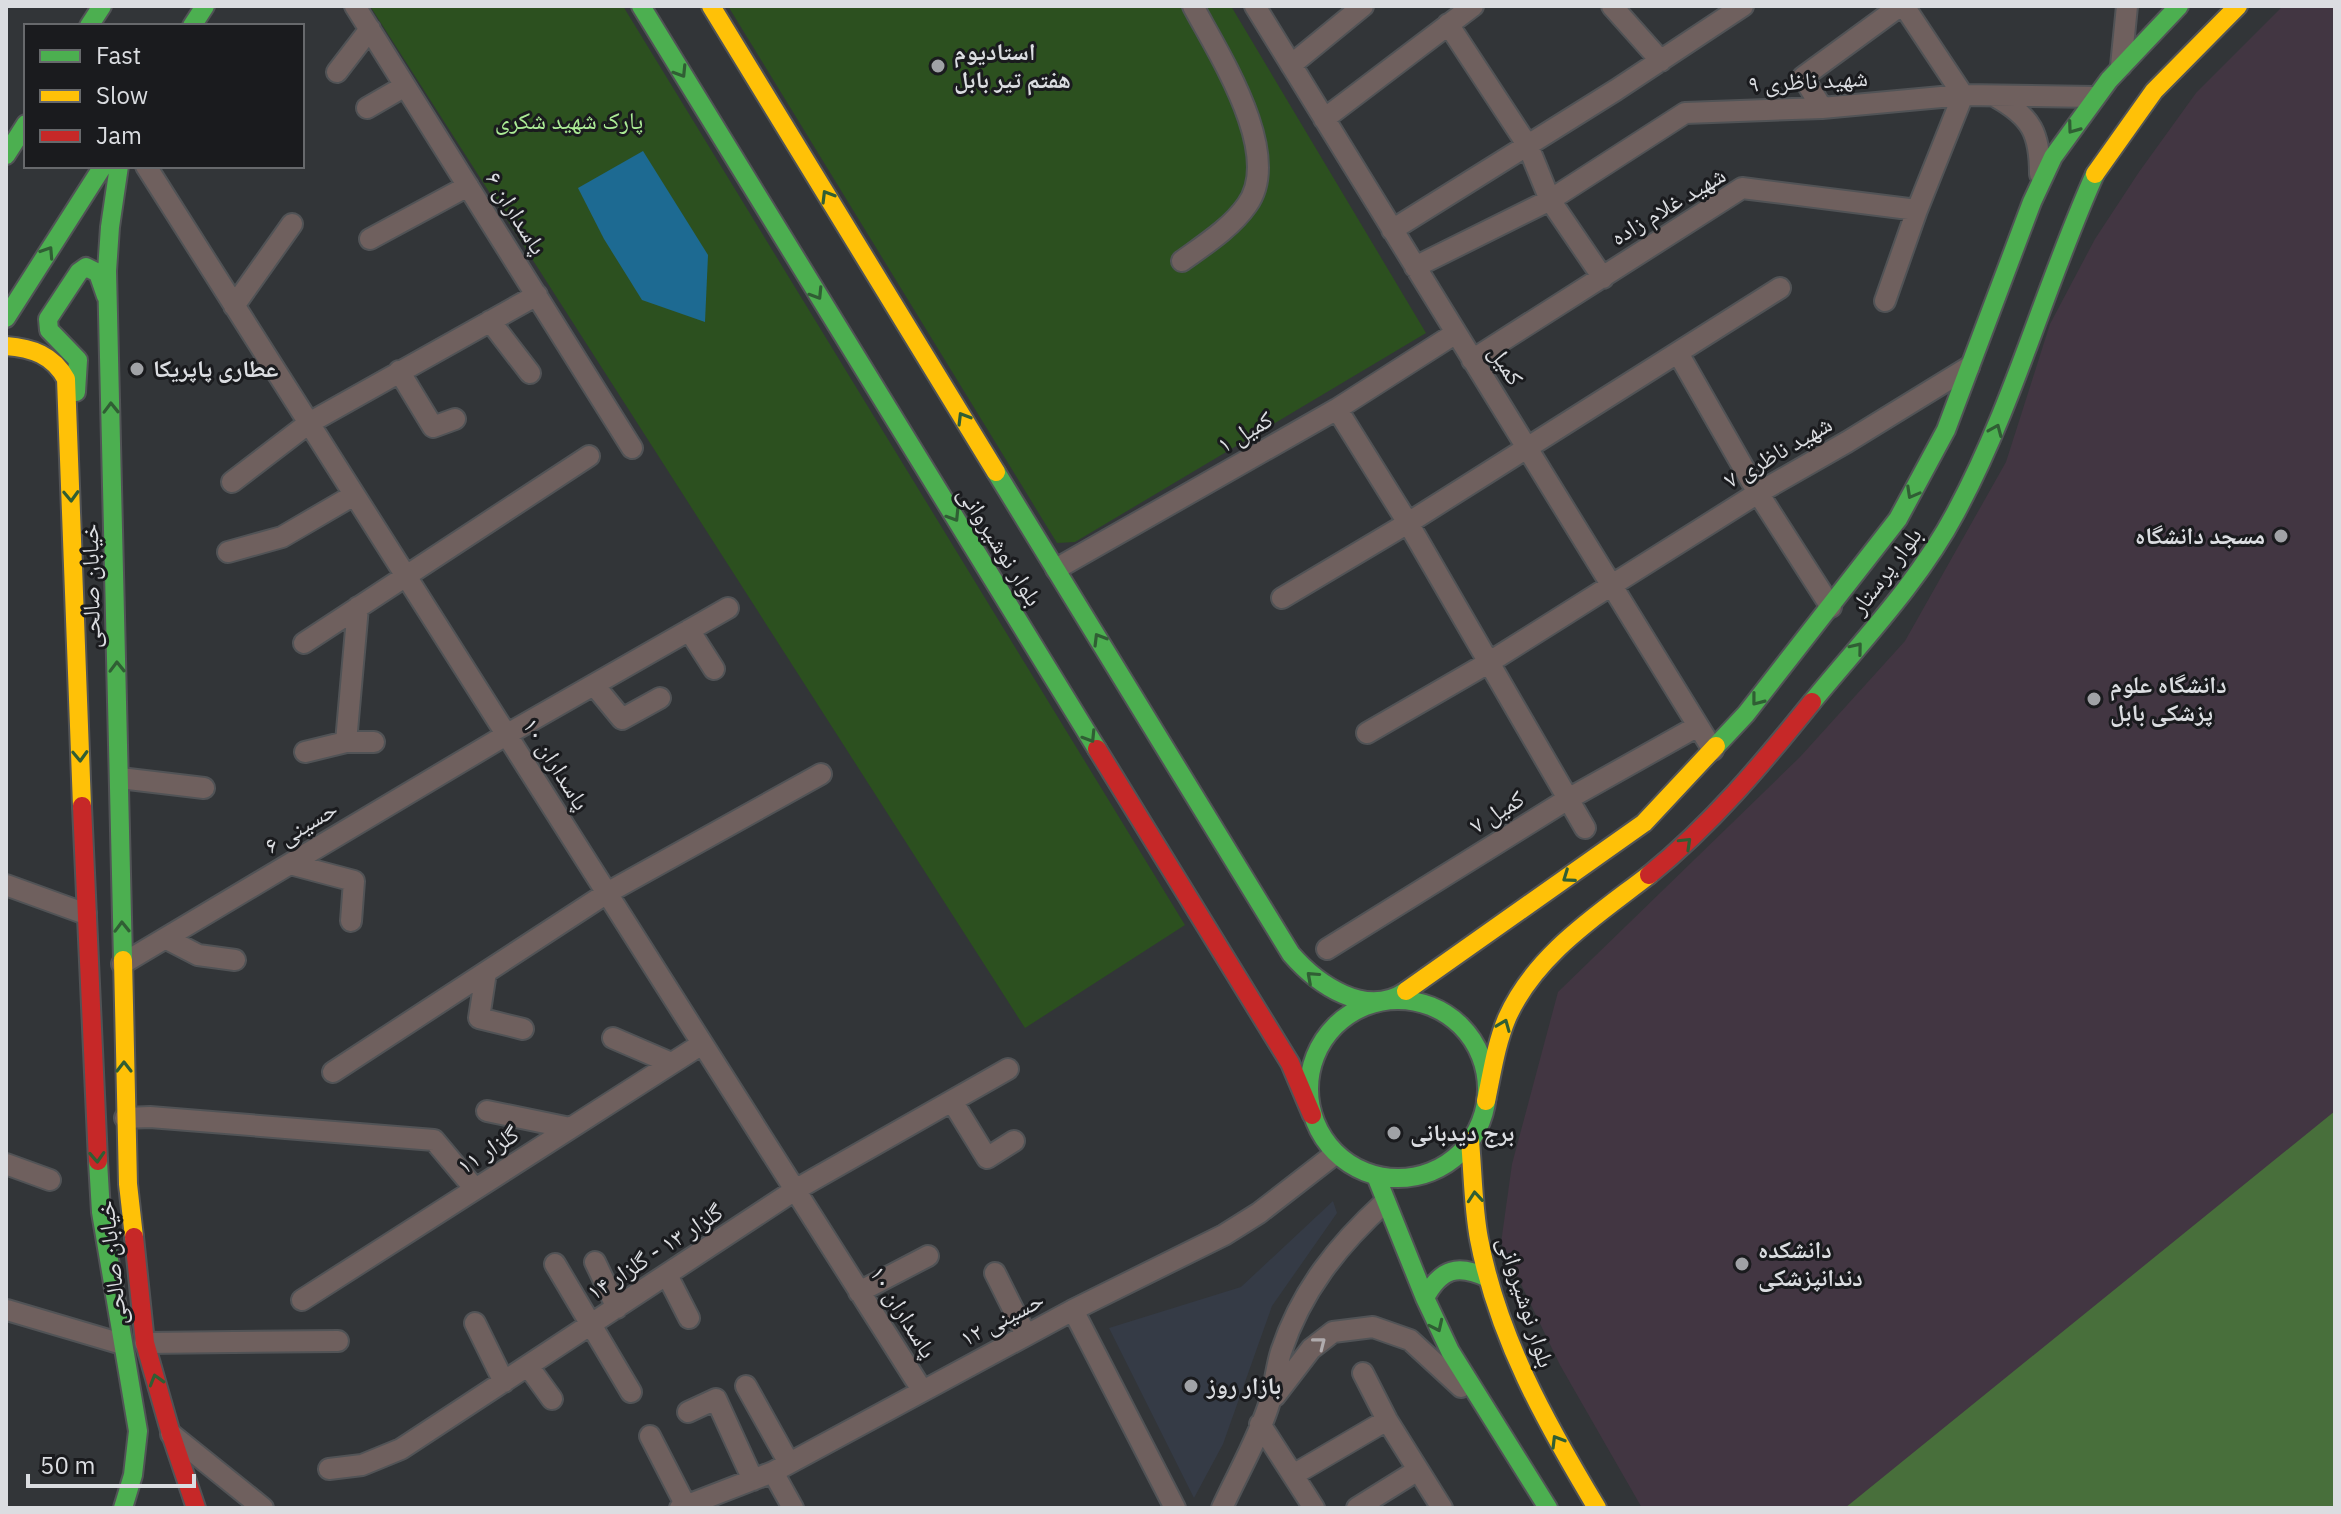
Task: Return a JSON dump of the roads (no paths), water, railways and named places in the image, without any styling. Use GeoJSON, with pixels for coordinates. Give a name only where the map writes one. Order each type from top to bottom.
{"type":"FeatureCollection","features":[{"type":"Feature","properties":{"kind":"main road"},"geometry":{"type":"LineString","coordinates":[[90,24],[102,6]]}},
{"type":"Feature","properties":{"kind":"main road","name":"بلوار نوشیروانی"},"geometry":{"type":"LineString","coordinates":[[641,6],[1290,1063],[1312,1115]]}},
{"type":"Feature","properties":{"kind":"main road","name":"بلوار نوشیروانی"},"geometry":{"type":"LineString","coordinates":[[711,6],[1291,954],[1313,979],[1335,994],[1383,1001]]}},
{"type":"Feature","properties":{"kind":"main road","name":"بلوار پرستار"},"geometry":{"type":"LineString","coordinates":[[1383,1001],[1399,996],[1644,823],[1746,714],[1898,519],[1946,430],[2039,184],[2059,147],[2121,66],[2179,6]]}},
{"type":"Feature","properties":{"kind":"main road","name":"بلوار پرستار"},"geometry":{"type":"LineString","coordinates":[[1486,1101],[1503,1027],[1523,989],[1540,966],[1571,935],[1667,860],[1736,793],[1923,566],[1955,514],[1995,433],[2097,170],[2154,91],[2238,6]]}},
{"type":"Feature","properties":{"kind":"main road"},"geometry":{"type":"LineString","coordinates":[[8,149],[24,127]]}},
{"type":"Feature","properties":{"kind":"main road"},"geometry":{"type":"LineString","coordinates":[[6,318],[102,168]]}},
{"type":"Feature","properties":{"kind":"main road","name":"خیابان صالحی"},"geometry":{"type":"LineString","coordinates":[[119,168],[110,227],[108,301],[124,1005]]}},
{"type":"Feature","properties":{"kind":"main road"},"geometry":{"type":"LineString","coordinates":[[68,429],[79,376],[78,360],[49,330],[48,319],[79,272],[86,267],[94,268],[99,274],[108,301]]}},
{"type":"Feature","properties":{"kind":"main road","name":"خیابان صالحی"},"geometry":{"type":"LineString","coordinates":[[6,346],[38,352],[63,372],[66,379],[89,1004]]}},
{"type":"Feature","properties":{"kind":"main road"},"geometry":{"type":"LineString","coordinates":[[1383,1001],[1413,1001],[1428,1005],[1455,1020],[1474,1043],[1485,1071],[1483,1116],[1470,1141],[1459,1154],[1434,1171],[1405,1178],[1376,1176],[1360,1171],[1335,1154],[1325,1142],[1312,1115],[1310,1070],[1322,1042],[1331,1030],[1355,1011],[1383,1001]]}},
{"type":"Feature","properties":{"kind":"main road","name":"خيابان صالحی"},"geometry":{"type":"LineString","coordinates":[[89,1004],[101,1212],[138,1431],[133,1475],[123,1508]]}},
{"type":"Feature","properties":{"kind":"main road","name":"خيابان صالحی"},"geometry":{"type":"LineString","coordinates":[[124,1005],[128,1184],[145,1343],[196,1508]]}},
{"type":"Feature","properties":{"kind":"main road","name":"بلوار نوشیروانی"},"geometry":{"type":"LineString","coordinates":[[1470,1141],[1478,1237],[1512,1354],[1545,1421],[1597,1508]]}},
{"type":"Feature","properties":{"kind":"main road"},"geometry":{"type":"LineString","coordinates":[[1376,1176],[1450,1351],[1548,1508]]}},
{"type":"Feature","properties":{"kind":"main road"},"geometry":{"type":"LineString","coordinates":[[1425,1298],[1432,1283],[1444,1273],[1459,1268],[1474,1270],[1488,1278]]}},
{"type":"Feature","properties":{"kind":"main road"},"geometry":{"type":"LineString","coordinates":[[138,1431],[171,1434]]}},
{"type":"Feature","properties":{"kind":"street","name":"پاسداران ۶"},"geometry":{"type":"LineString","coordinates":[[355,6],[632,448]]}},
{"type":"Feature","properties":{"kind":"street"},"geometry":{"type":"LineString","coordinates":[[1182,261],[1212,240],[1247,206],[1257,170],[1257,142],[1239,93],[1193,6]]}},
{"type":"Feature","properties":{"kind":"street","name":"کمیل"},"geometry":{"type":"LineString","coordinates":[[1255,6],[1713,750]]}},
{"type":"Feature","properties":{"kind":"street"},"geometry":{"type":"LineString","coordinates":[[1291,65],[1363,6]]}},
{"type":"Feature","properties":{"kind":"street"},"geometry":{"type":"LineString","coordinates":[[1324,119],[1473,6]]}},
{"type":"Feature","properties":{"kind":"street"},"geometry":{"type":"LineString","coordinates":[[1612,6],[1661,61]]}},
{"type":"Feature","properties":{"kind":"street"},"geometry":{"type":"LineString","coordinates":[[1392,230],[1743,6]]}},
{"type":"Feature","properties":{"kind":"street"},"geometry":{"type":"LineString","coordinates":[[1822,108],[1803,77],[1902,6],[1963,95],[1885,301]]}},
{"type":"Feature","properties":{"kind":"street"},"geometry":{"type":"LineString","coordinates":[[2121,66],[2127,6]]}},
{"type":"Feature","properties":{"kind":"street"},"geometry":{"type":"LineString","coordinates":[[1448,24],[1528,146],[1550,200],[1603,278]]}},
{"type":"Feature","properties":{"kind":"street"},"geometry":{"type":"LineString","coordinates":[[337,72],[370,29]]}},
{"type":"Feature","properties":{"kind":"street"},"geometry":{"type":"LineString","coordinates":[[367,108],[405,86]]}},
{"type":"Feature","properties":{"kind":"street","name":"شهید ناظری ۹"},"geometry":{"type":"LineString","coordinates":[[1415,267],[1550,200],[1685,113],[1822,108],[1963,95],[2095,97]]}},
{"type":"Feature","properties":{"kind":"street"},"geometry":{"type":"LineString","coordinates":[[1993,95],[2020,111],[2031,126],[2039,149],[2039,184]]}},
{"type":"Feature","properties":{"kind":"street","name":"پاسداران ١٠"},"geometry":{"type":"LineString","coordinates":[[147,168],[922,1390]]}},
{"type":"Feature","properties":{"kind":"street"},"geometry":{"type":"LineString","coordinates":[[370,239],[468,186]]}},
{"type":"Feature","properties":{"kind":"street","name":"شهید غلام زاده"},"geometry":{"type":"LineString","coordinates":[[1472,360],[1742,188],[1917,210]]}},
{"type":"Feature","properties":{"kind":"street"},"geometry":{"type":"LineString","coordinates":[[234,306],[292,224]]}},
{"type":"Feature","properties":{"kind":"street"},"geometry":{"type":"LineString","coordinates":[[1282,598],[1408,523],[1780,288]]}},
{"type":"Feature","properties":{"kind":"street"},"geometry":{"type":"LineString","coordinates":[[232,482],[309,423],[537,295]]}},
{"type":"Feature","properties":{"kind":"street"},"geometry":{"type":"LineString","coordinates":[[490,321],[530,373]]}},
{"type":"Feature","properties":{"kind":"street","name":"کمیل ۱"},"geometry":{"type":"LineString","coordinates":[[1056,569],[1337,409],[1456,333]]}},
{"type":"Feature","properties":{"kind":"street"},"geometry":{"type":"LineString","coordinates":[[1678,353],[1758,493],[1831,607]]}},
{"type":"Feature","properties":{"kind":"street","name":"شهید ناظری ۷"},"geometry":{"type":"LineString","coordinates":[[1367,733],[1488,663],[1758,493],[1972,365]]}},
{"type":"Feature","properties":{"kind":"street"},"geometry":{"type":"LineString","coordinates":[[399,371],[433,427],[455,419]]}},
{"type":"Feature","properties":{"kind":"street"},"geometry":{"type":"LineString","coordinates":[[1337,409],[1408,523],[1585,828]]}},
{"type":"Feature","properties":{"kind":"street"},"geometry":{"type":"LineString","coordinates":[[304,643],[589,456]]}},
{"type":"Feature","properties":{"kind":"street"},"geometry":{"type":"LineString","coordinates":[[228,552],[282,537],[354,495]]}},
{"type":"Feature","properties":{"kind":"street"},"geometry":{"type":"LineString","coordinates":[[346,742],[358,607]]}},
{"type":"Feature","properties":{"kind":"street","name":"حسینی ۶"},"geometry":{"type":"LineString","coordinates":[[122,964],[506,735],[728,608]]}},
{"type":"Feature","properties":{"kind":"street"},"geometry":{"type":"LineString","coordinates":[[689,630],[714,669]]}},
{"type":"Feature","properties":{"kind":"street"},"geometry":{"type":"LineString","coordinates":[[594,685],[622,719],[660,698]]}},
{"type":"Feature","properties":{"kind":"street","name":"کمیل ۷"},"geometry":{"type":"LineString","coordinates":[[1327,949],[1568,799],[1698,726]]}},
{"type":"Feature","properties":{"kind":"street"},"geometry":{"type":"LineString","coordinates":[[305,752],[346,742],[374,742]]}},
{"type":"Feature","properties":{"kind":"street"},"geometry":{"type":"LineString","coordinates":[[333,1072],[607,893],[821,774]]}},
{"type":"Feature","properties":{"kind":"street"},"geometry":{"type":"LineString","coordinates":[[120,778],[204,788]]}},
{"type":"Feature","properties":{"kind":"street"},"geometry":{"type":"LineString","coordinates":[[290,864],[354,881],[351,921]]}},
{"type":"Feature","properties":{"kind":"street"},"geometry":{"type":"LineString","coordinates":[[6,885],[86,914]]}},
{"type":"Feature","properties":{"kind":"street"},"geometry":{"type":"LineString","coordinates":[[167,939],[198,955],[235,960]]}},
{"type":"Feature","properties":{"kind":"street"},"geometry":{"type":"LineString","coordinates":[[486,972],[479,1018],[523,1029]]}},
{"type":"Feature","properties":{"kind":"street"},"geometry":{"type":"LineString","coordinates":[[613,1038],[671,1063]]}},
{"type":"Feature","properties":{"kind":"street","name":"گلزار ١١"},"geometry":{"type":"LineString","coordinates":[[302,1300],[702,1044]]}},
{"type":"Feature","properties":{"kind":"street","name":"گلزار ۱۳ - گلزار ۱۴"},"geometry":{"type":"LineString","coordinates":[[329,1469],[362,1465],[401,1449],[795,1190],[1008,1069]]}},
{"type":"Feature","properties":{"kind":"street"},"geometry":{"type":"LineString","coordinates":[[952,1101],[987,1158],[1014,1141]]}},
{"type":"Feature","properties":{"kind":"street"},"geometry":{"type":"LineString","coordinates":[[487,1111],[570,1128]]}},
{"type":"Feature","properties":{"kind":"street"},"geometry":{"type":"LineString","coordinates":[[125,1118],[150,1117],[434,1140],[475,1189]]}},
{"type":"Feature","properties":{"kind":"street","name":"حسینی ۱۲"},"geometry":{"type":"LineString","coordinates":[[683,1507],[781,1468],[1073,1310],[1242,1225],[1335,1154]]}},
{"type":"Feature","properties":{"kind":"street"},"geometry":{"type":"LineString","coordinates":[[6,1164],[50,1180]]}},
{"type":"Feature","properties":{"kind":"street"},"geometry":{"type":"LineString","coordinates":[[1222,1508],[1270,1402],[1280,1354],[1298,1309],[1323,1267],[1354,1230],[1385,1202]]}},
{"type":"Feature","properties":{"kind":"street"},"geometry":{"type":"LineString","coordinates":[[859,1292],[928,1256]]}},
{"type":"Feature","properties":{"kind":"street"},"geometry":{"type":"LineString","coordinates":[[595,1262],[617,1308]]}},
{"type":"Feature","properties":{"kind":"street"},"geometry":{"type":"LineString","coordinates":[[555,1264],[631,1392]]}},
{"type":"Feature","properties":{"kind":"street"},"geometry":{"type":"LineString","coordinates":[[995,1273],[1026,1335]]}},
{"type":"Feature","properties":{"kind":"street"},"geometry":{"type":"LineString","coordinates":[[667,1275],[689,1318]]}},
{"type":"Feature","properties":{"kind":"street"},"geometry":{"type":"LineString","coordinates":[[7,1310],[122,1344]]}},
{"type":"Feature","properties":{"kind":"street"},"geometry":{"type":"LineString","coordinates":[[1073,1310],[1175,1508]]}},
{"type":"Feature","properties":{"kind":"street"},"geometry":{"type":"LineString","coordinates":[[475,1323],[504,1382]]}},
{"type":"Feature","properties":{"kind":"street"},"geometry":{"type":"LineString","coordinates":[[1270,1402],[1311,1349],[1322,1340],[1333,1332],[1373,1327],[1410,1340],[1486,1410]]}},
{"type":"Feature","properties":{"kind":"street"},"geometry":{"type":"LineString","coordinates":[[145,1343],[338,1341]]}},
{"type":"Feature","properties":{"kind":"street"},"geometry":{"type":"LineString","coordinates":[[528,1366],[552,1399]]}},
{"type":"Feature","properties":{"kind":"street"},"geometry":{"type":"LineString","coordinates":[[1363,1373],[1387,1420],[1442,1508]]}},
{"type":"Feature","properties":{"kind":"street"},"geometry":{"type":"LineString","coordinates":[[746,1386],[781,1468],[793,1508]]}},
{"type":"Feature","properties":{"kind":"street"},"geometry":{"type":"LineString","coordinates":[[688,1412],[716,1399],[753,1480]]}},
{"type":"Feature","properties":{"kind":"street"},"geometry":{"type":"LineString","coordinates":[[1293,1475],[1387,1420]]}},
{"type":"Feature","properties":{"kind":"street"},"geometry":{"type":"LineString","coordinates":[[1260,1424],[1314,1508]]}},
{"type":"Feature","properties":{"kind":"street"},"geometry":{"type":"LineString","coordinates":[[171,1434],[263,1508]]}},
{"type":"Feature","properties":{"kind":"street"},"geometry":{"type":"LineString","coordinates":[[650,1436],[683,1507]]}},
{"type":"Feature","properties":{"kind":"street"},"geometry":{"type":"LineString","coordinates":[[1357,1508],[1418,1470]]}},
{"type":"Feature","properties":{"kind":"water"},"geometry":{"type":"Polygon","coordinates":[[[643,151],[708,255],[705,322],[642,300],[604,239],[578,188],[643,151]]]}},
{"type":"Feature","properties":{"kind":"place","name":"استادیوم هفتم تیر بابل"},"geometry":{"type":"Point","coordinates":[938,66]}},
{"type":"Feature","properties":{"kind":"place","name":"عطاری پاپریکا"},"geometry":{"type":"Point","coordinates":[137,369]}},
{"type":"Feature","properties":{"kind":"place","name":"مسجد دانشگاه"},"geometry":{"type":"Point","coordinates":[2281,536]}},
{"type":"Feature","properties":{"kind":"place","name":"دانشگاه علوم پزشکی بابل"},"geometry":{"type":"Point","coordinates":[2094,699]}},
{"type":"Feature","properties":{"kind":"place","name":"برج دیدبانی"},"geometry":{"type":"Point","coordinates":[1394,1133]}},
{"type":"Feature","properties":{"kind":"place","name":"دانشکده دندانپزشکی"},"geometry":{"type":"Point","coordinates":[1742,1264]}},
{"type":"Feature","properties":{"kind":"place","name":"بازار روز"},"geometry":{"type":"Point","coordinates":[1191,1386]}},
{"type":"Feature","properties":{"kind":"park label","name":"پارک شهید شکری"},"geometry":{"type":"Point","coordinates":[569,121]}}]}
